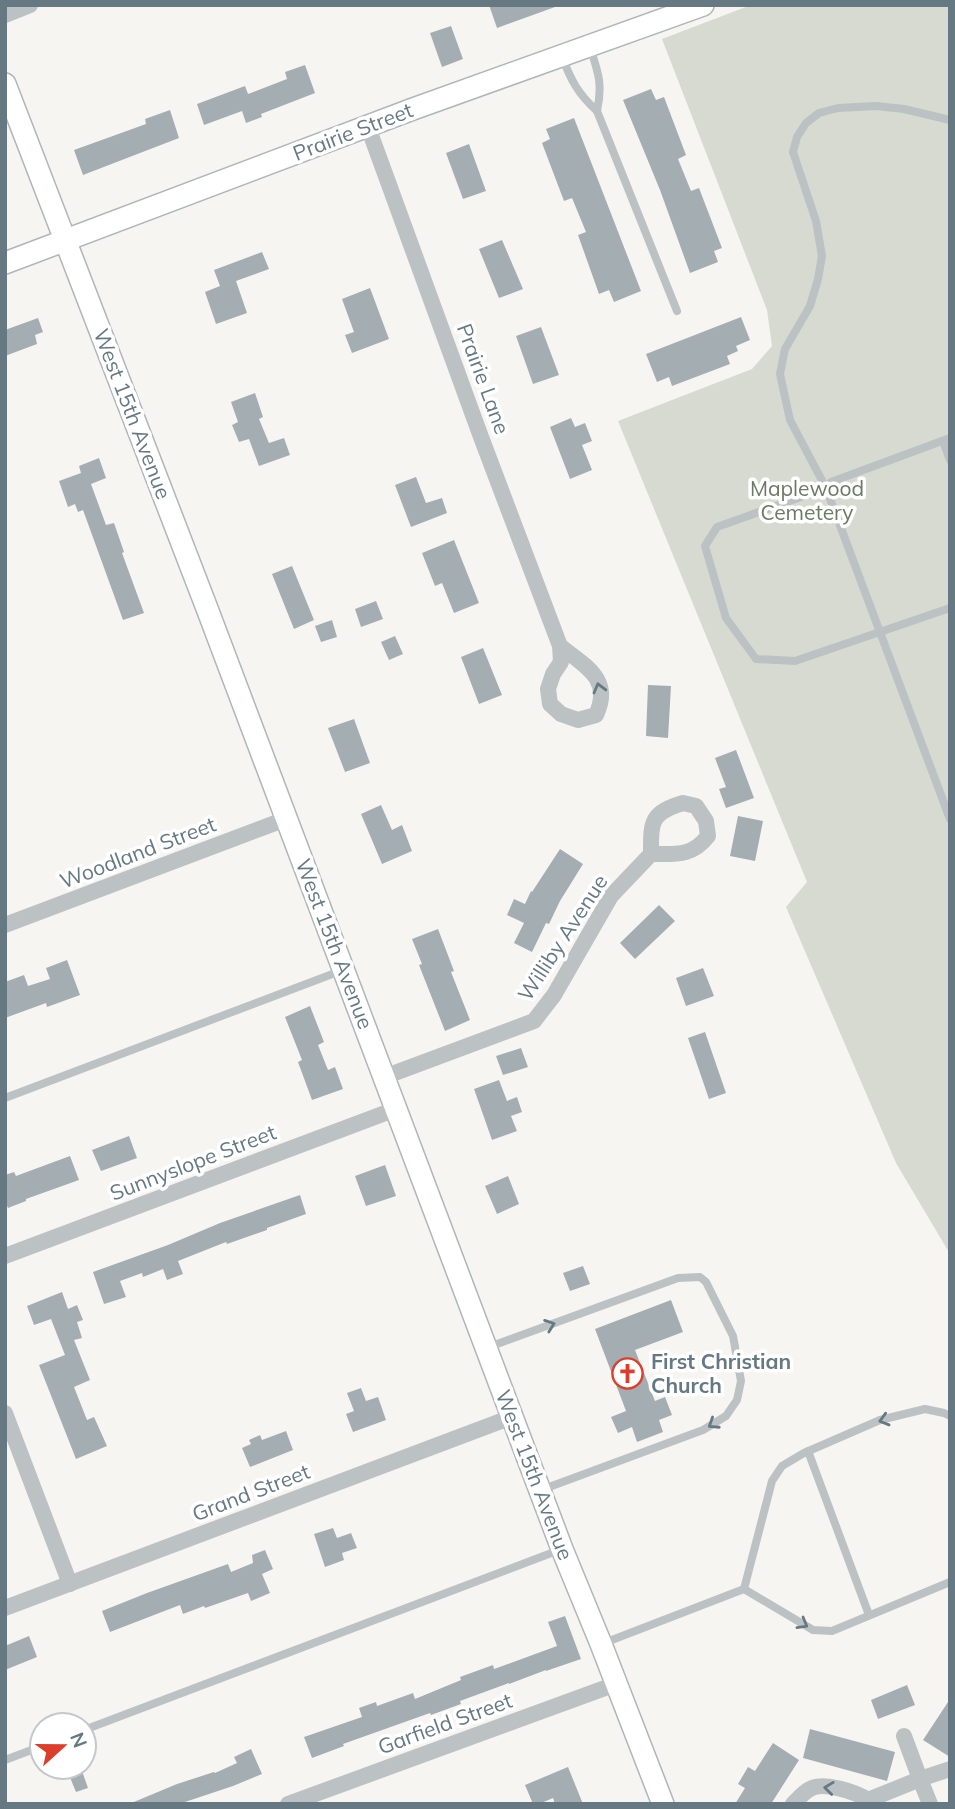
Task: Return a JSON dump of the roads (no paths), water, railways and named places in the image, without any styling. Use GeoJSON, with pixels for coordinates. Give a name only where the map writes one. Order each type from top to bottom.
{"type":"FeatureCollection","features":[{"type":"Feature","properties":{"kind":"street"},"geometry":{"type":"LineString","coordinates":[[5,15],[30,5]]}},
{"type":"Feature","properties":{"kind":"street","name":"Prairie Street"},"geometry":{"type":"LineString","coordinates":[[5,263],[703,5]]}},
{"type":"Feature","properties":{"kind":"street","name":"West 15th Avenue"},"geometry":{"type":"LineString","coordinates":[[5,85],[562,1549],[663,1804]]}},
{"type":"Feature","properties":{"kind":"street","name":"Prairie Lane"},"geometry":{"type":"LineString","coordinates":[[368,127],[560,646]]}},
{"type":"Feature","properties":{"kind":"street"},"geometry":{"type":"LineString","coordinates":[[560,646],[594,672],[601,685],[602,701],[596,715],[578,720],[561,714],[550,705],[548,689],[561,662],[560,646]]}},
{"type":"Feature","properties":{"kind":"street","name":"Woodland Street"},"geometry":{"type":"LineString","coordinates":[[5,925],[286,819]]}},
{"type":"Feature","properties":{"kind":"street","name":"Williby Avenue"},"geometry":{"type":"LineString","coordinates":[[384,1077],[534,1021],[554,995],[611,896],[651,854]]}},
{"type":"Feature","properties":{"kind":"street","name":"Sunnyslope Street"},"geometry":{"type":"LineString","coordinates":[[5,1256],[396,1109]]}},
{"type":"Feature","properties":{"kind":"street"},"geometry":{"type":"LineString","coordinates":[[5,1413],[70,1584]]}},
{"type":"Feature","properties":{"kind":"street","name":"Grand Street"},"geometry":{"type":"LineString","coordinates":[[5,1608],[512,1417]]}},
{"type":"Feature","properties":{"kind":"street","name":"Garfield Street"},"geometry":{"type":"LineString","coordinates":[[288,1804],[616,1684]]}},
{"type":"Feature","properties":{"kind":"street"},"geometry":{"type":"LineString","coordinates":[[904,1736],[930,1804]]}},
{"type":"Feature","properties":{"kind":"street"},"geometry":{"type":"LineString","coordinates":[[793,1804],[810,1788],[820,1785],[857,1793],[867,1802],[950,1769]]}},
{"type":"Feature","properties":{"kind":"lane"},"geometry":{"type":"LineString","coordinates":[[590,47],[600,80],[597,111]]}},
{"type":"Feature","properties":{"kind":"lane"},"geometry":{"type":"LineString","coordinates":[[562,57],[572,83],[597,111],[677,311]]}},
{"type":"Feature","properties":{"kind":"lane"},"geometry":{"type":"LineString","coordinates":[[950,120],[904,109],[876,106],[838,108],[819,113],[806,123],[797,137],[793,152],[816,221],[822,256],[810,306],[785,349],[780,374],[790,420],[826,488],[950,820]]}},
{"type":"Feature","properties":{"kind":"lane"},"geometry":{"type":"LineString","coordinates":[[950,460],[946,440],[831,482],[826,488],[717,527],[705,546],[726,618],[756,659],[795,661],[950,608]]}},
{"type":"Feature","properties":{"kind":"lane"},"geometry":{"type":"LineString","coordinates":[[5,1098],[343,970]]}},
{"type":"Feature","properties":{"kind":"lane"},"geometry":{"type":"LineString","coordinates":[[486,1348],[678,1278],[700,1277],[706,1282],[733,1336],[741,1381],[737,1400],[726,1416],[703,1430],[540,1490]]}},
{"type":"Feature","properties":{"kind":"lane"},"geometry":{"type":"LineString","coordinates":[[744,1589],[772,1481],[782,1466],[808,1451],[880,1420],[925,1409],[950,1416]]}},
{"type":"Feature","properties":{"kind":"lane"},"geometry":{"type":"LineString","coordinates":[[808,1451],[869,1615]]}},
{"type":"Feature","properties":{"kind":"lane"},"geometry":{"type":"LineString","coordinates":[[98,1725],[562,1549]]}},
{"type":"Feature","properties":{"kind":"lane"},"geometry":{"type":"LineString","coordinates":[[744,1589],[813,1630],[832,1631],[950,1582]]}},
{"type":"Feature","properties":{"kind":"lane"},"geometry":{"type":"LineString","coordinates":[[601,1644],[744,1589]]}},
{"type":"Feature","properties":{"kind":"lane"},"geometry":{"type":"LineString","coordinates":[[5,1759],[28,1751]]}},
{"type":"Feature","properties":{"kind":"place","name":"First Christian Church"},"geometry":{"type":"Point","coordinates":[628,1374]}},
{"type":"Feature","properties":{"kind":"park label","name":"Maplewood Cemetery"},"geometry":{"type":"Point","coordinates":[807,501]}}]}
